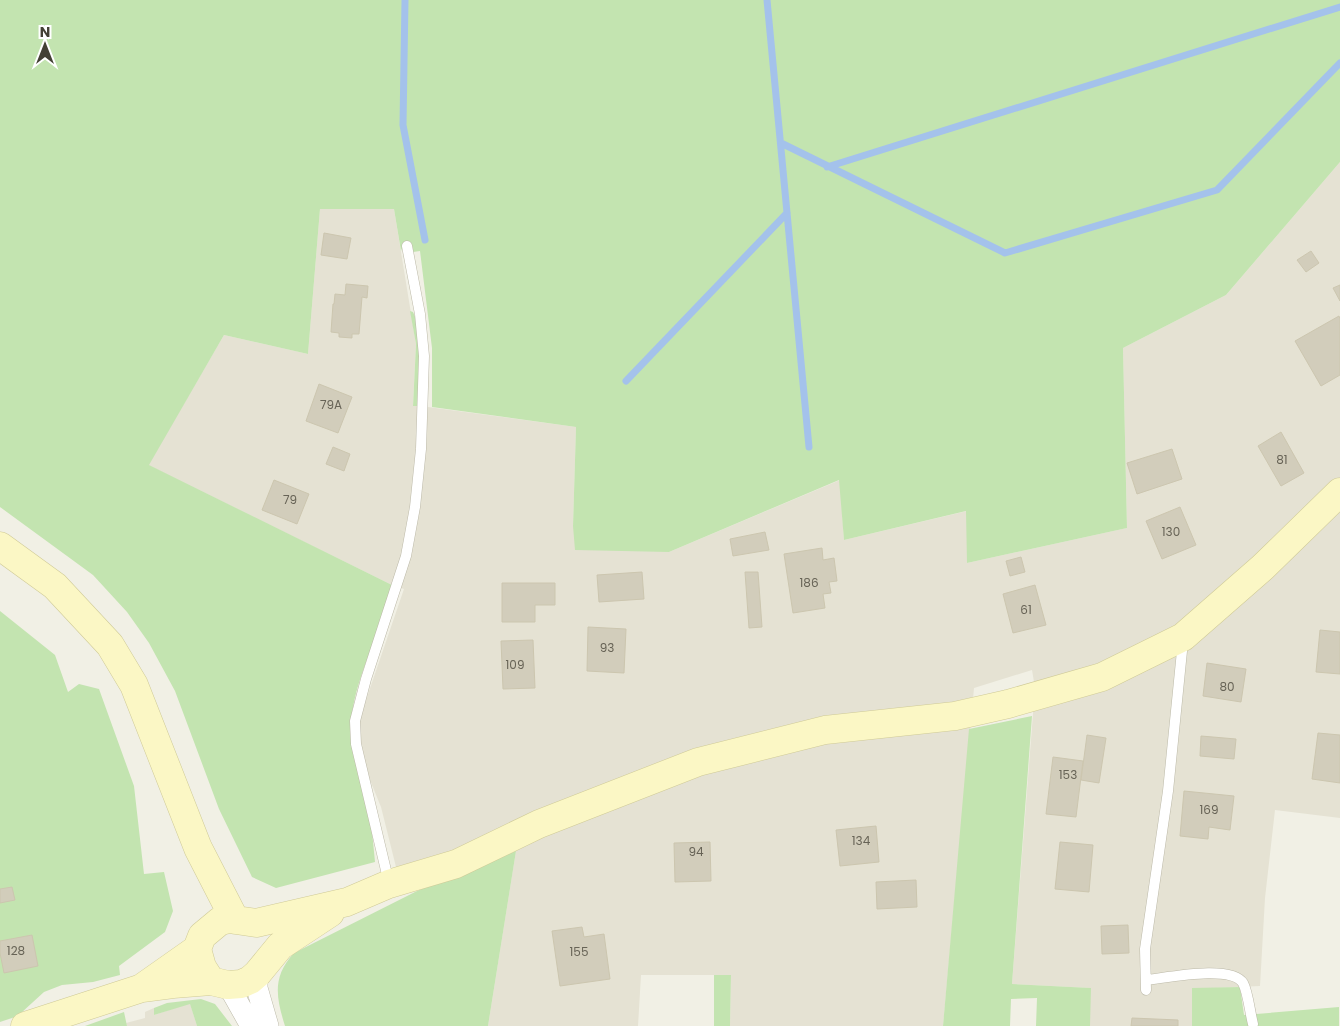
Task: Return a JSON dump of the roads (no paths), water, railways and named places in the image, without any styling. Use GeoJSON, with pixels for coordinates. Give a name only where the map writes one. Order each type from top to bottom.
{"type":"FeatureCollection","features":[{"type":"Feature","properties":{"kind":"street"},"geometry":{"type":"LineString","coordinates":[[25,1026],[142,988],[173,984],[241,984],[250,980],[280,946],[347,902],[389,884],[456,864],[539,824],[698,762],[825,730],[955,716],[1008,704],[1102,677],[1183,637],[1263,567],[1340,492]]}},
{"type":"Feature","properties":{"kind":"street"},"geometry":{"type":"LineString","coordinates":[[0,546],[56,586],[110,645],[134,685],[198,848],[245,921],[266,936],[268,944],[257,988],[268,1026]]}},
{"type":"Feature","properties":{"kind":"street"},"geometry":{"type":"LineString","coordinates":[[198,848],[203,939],[202,967],[220,983],[251,1026]]}},
{"type":"Feature","properties":{"kind":"street"},"geometry":{"type":"LineString","coordinates":[[142,988],[203,939],[220,921],[229,919],[245,921],[347,902]]}},
{"type":"Feature","properties":{"kind":"lane"},"geometry":{"type":"LineString","coordinates":[[389,884],[356,744],[355,721],[366,679],[406,556],[415,507],[421,449],[424,356],[420,314],[407,246]]}},
{"type":"Feature","properties":{"kind":"lane"},"geometry":{"type":"LineString","coordinates":[[1183,637],[1168,791],[1145,949],[1146,985],[1224,973],[1238,977],[1243,984],[1253,1024]]}},
{"type":"Feature","properties":{"kind":"waterway"},"geometry":{"type":"LineString","coordinates":[[405,0],[403,125],[425,240]]}},
{"type":"Feature","properties":{"kind":"waterway"},"geometry":{"type":"LineString","coordinates":[[767,0],[809,447]]}},
{"type":"Feature","properties":{"kind":"waterway"},"geometry":{"type":"LineString","coordinates":[[827,167],[1340,7]]}},
{"type":"Feature","properties":{"kind":"waterway"},"geometry":{"type":"LineString","coordinates":[[781,143],[1005,253],[1217,190],[1340,63]]}},
{"type":"Feature","properties":{"kind":"waterway"},"geometry":{"type":"LineString","coordinates":[[626,381],[787,213]]}}]}
